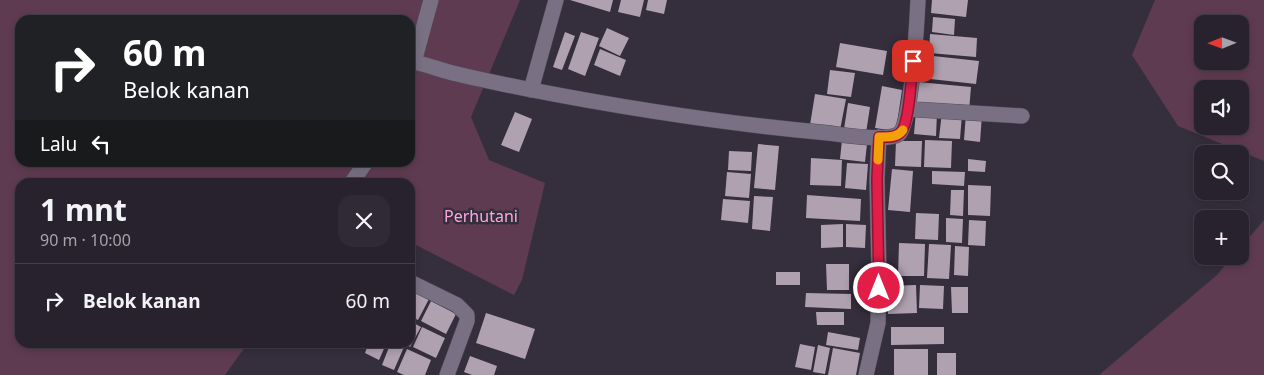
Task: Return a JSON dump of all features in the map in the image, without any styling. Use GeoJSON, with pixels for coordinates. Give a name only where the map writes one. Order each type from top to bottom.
{"type":"FeatureCollection","features":[{"type":"Feature","properties":{"kind":"street"},"geometry":{"type":"LineString","coordinates":[[415,53],[431,0]]}},
{"type":"Feature","properties":{"kind":"street"},"geometry":{"type":"LineString","coordinates":[[531,90],[556,0]]}},
{"type":"Feature","properties":{"kind":"street"},"geometry":{"type":"LineString","coordinates":[[415,64],[531,90],[616,104],[661,114],[893,137],[901,133],[905,126],[917,34],[918,0]]}},
{"type":"Feature","properties":{"kind":"street"},"geometry":{"type":"LineString","coordinates":[[908,109],[1022,116]]}},
{"type":"Feature","properties":{"kind":"street"},"geometry":{"type":"LineString","coordinates":[[866,375],[874,345],[878,316],[877,179],[879,137]]}},
{"type":"Feature","properties":{"kind":"street"},"geometry":{"type":"LineString","coordinates":[[355,178],[362,167]]}},
{"type":"Feature","properties":{"kind":"street"},"geometry":{"type":"LineString","coordinates":[[415,284],[457,305],[467,315],[467,321],[447,375]]}},
{"type":"Feature","properties":{"kind":"green space","name":"Perhutani"},"geometry":{"type":"Polygon","coordinates":[[[0,0],[520,0],[471,117],[489,160],[545,183],[522,280],[514,295],[415,245],[415,178],[15,178],[15,348],[244,348],[225,375],[0,375],[0,0]]]}},
{"type":"Feature","properties":{"kind":"green space"},"geometry":{"type":"Polygon","coordinates":[[[1155,0],[1264,0],[1264,161],[1249,155],[1249,145],[1225,145],[1200,135],[1249,135],[1249,80],[1194,80],[1194,133],[1178,126],[1132,55],[1155,0]]]}},
{"type":"Feature","properties":{"kind":"green space"},"geometry":{"type":"Polygon","coordinates":[[[1264,220],[1264,375],[1099,375],[1217,275],[1225,265],[1249,265],[1249,238],[1264,220]]]}},
{"type":"Feature","properties":{"kind":"building"},"geometry":{"type":"Polygon","coordinates":[[[570,0],[613,0],[610,12],[570,0]]]}},
{"type":"Feature","properties":{"kind":"building"},"geometry":{"type":"Polygon","coordinates":[[[621,0],[644,0],[640,17],[618,12],[621,0]]]}},
{"type":"Feature","properties":{"kind":"building"},"geometry":{"type":"Polygon","coordinates":[[[648,0],[667,0],[664,14],[646,10],[648,0]]]}},
{"type":"Feature","properties":{"kind":"building"},"geometry":{"type":"Polygon","coordinates":[[[932,0],[968,0],[966,17],[931,13],[932,0]]]}},
{"type":"Feature","properties":{"kind":"building"},"geometry":{"type":"Polygon","coordinates":[[[933,17],[955,19],[954,35],[932,32],[933,17]]]}},
{"type":"Feature","properties":{"kind":"building"},"geometry":{"type":"Polygon","coordinates":[[[607,28],[629,38],[620,56],[599,46],[607,28]]]}},
{"type":"Feature","properties":{"kind":"building"},"geometry":{"type":"Polygon","coordinates":[[[565,32],[575,36],[562,70],[553,67],[565,32]]]}},
{"type":"Feature","properties":{"kind":"building"},"geometry":{"type":"Polygon","coordinates":[[[581,32],[599,38],[585,76],[568,69],[581,32]]]}},
{"type":"Feature","properties":{"kind":"building"},"geometry":{"type":"Polygon","coordinates":[[[930,34],[977,38],[976,57],[929,53],[930,34]]]}},
{"type":"Feature","properties":{"kind":"building"},"geometry":{"type":"Polygon","coordinates":[[[840,43],[887,51],[883,75],[836,67],[840,43]]]}},
{"type":"Feature","properties":{"kind":"building"},"geometry":{"type":"Polygon","coordinates":[[[600,49],[626,60],[620,76],[594,65],[600,49]]]}},
{"type":"Feature","properties":{"kind":"building"},"geometry":{"type":"Polygon","coordinates":[[[924,55],[979,61],[976,84],[921,78],[924,55]]]}},
{"type":"Feature","properties":{"kind":"building"},"geometry":{"type":"Polygon","coordinates":[[[830,70],[855,73],[851,97],[827,94],[830,70]]]}},
{"type":"Feature","properties":{"kind":"building"},"geometry":{"type":"Polygon","coordinates":[[[918,82],[971,87],[969,111],[916,106],[918,82]]]}},
{"type":"Feature","properties":{"kind":"building"},"geometry":{"type":"Polygon","coordinates":[[[882,86],[902,90],[896,131],[875,128],[882,86]]]}},
{"type":"Feature","properties":{"kind":"building"},"geometry":{"type":"Polygon","coordinates":[[[815,94],[846,99],[840,130],[810,125],[815,94]]]}},
{"type":"Feature","properties":{"kind":"building"},"geometry":{"type":"Polygon","coordinates":[[[848,103],[870,107],[866,133],[844,129],[848,103]]]}},
{"type":"Feature","properties":{"kind":"building"},"geometry":{"type":"Polygon","coordinates":[[[916,111],[937,113],[936,136],[914,134],[916,111]]]}},
{"type":"Feature","properties":{"kind":"building"},"geometry":{"type":"Polygon","coordinates":[[[515,112],[532,119],[519,152],[501,145],[515,112]]]}},
{"type":"Feature","properties":{"kind":"building"},"geometry":{"type":"Polygon","coordinates":[[[942,112],[962,114],[960,139],[939,138],[942,112]]]}},
{"type":"Feature","properties":{"kind":"building"},"geometry":{"type":"Polygon","coordinates":[[[966,113],[982,115],[980,142],[964,140],[966,113]]]}},
{"type":"Feature","properties":{"kind":"building"},"geometry":{"type":"Polygon","coordinates":[[[842,140],[867,144],[865,162],[840,159],[842,140]]]}},
{"type":"Feature","properties":{"kind":"building"},"geometry":{"type":"Polygon","coordinates":[[[925,140],[952,141],[951,168],[924,167],[925,140]]]}},
{"type":"Feature","properties":{"kind":"building"},"geometry":{"type":"Polygon","coordinates":[[[896,141],[922,141],[921,167],[895,166],[896,141]]]}},
{"type":"Feature","properties":{"kind":"building"},"geometry":{"type":"Polygon","coordinates":[[[758,144],[779,146],[775,190],[754,188],[758,144]]]}},
{"type":"Feature","properties":{"kind":"building"},"geometry":{"type":"Polygon","coordinates":[[[729,151],[752,152],[751,171],[728,170],[729,151]]]}},
{"type":"Feature","properties":{"kind":"building"},"geometry":{"type":"Polygon","coordinates":[[[811,158],[842,160],[841,186],[810,185],[811,158]]]}},
{"type":"Feature","properties":{"kind":"building"},"geometry":{"type":"Polygon","coordinates":[[[968,159],[986,161],[985,172],[968,171],[968,159]]]}},
{"type":"Feature","properties":{"kind":"building"},"geometry":{"type":"Polygon","coordinates":[[[847,163],[868,164],[866,190],[845,188],[847,163]]]}},
{"type":"Feature","properties":{"kind":"building"},"geometry":{"type":"Polygon","coordinates":[[[892,169],[913,171],[910,212],[888,210],[892,169]]]}},
{"type":"Feature","properties":{"kind":"building"},"geometry":{"type":"Polygon","coordinates":[[[932,171],[965,172],[964,186],[932,184],[932,171]]]}},
{"type":"Feature","properties":{"kind":"building"},"geometry":{"type":"Polygon","coordinates":[[[727,172],[751,174],[749,198],[725,196],[727,172]]]}},
{"type":"Feature","properties":{"kind":"building"},"geometry":{"type":"Polygon","coordinates":[[[968,185],[991,186],[990,216],[968,215],[968,185]]]}},
{"type":"Feature","properties":{"kind":"building"},"geometry":{"type":"Polygon","coordinates":[[[951,190],[964,190],[963,216],[950,215],[951,190]]]}},
{"type":"Feature","properties":{"kind":"building"},"geometry":{"type":"Polygon","coordinates":[[[807,195],[861,199],[860,221],[806,218],[807,195]]]}},
{"type":"Feature","properties":{"kind":"building"},"geometry":{"type":"Polygon","coordinates":[[[754,196],[773,197],[770,231],[752,229],[754,196]]]}},
{"type":"Feature","properties":{"kind":"building"},"geometry":{"type":"Polygon","coordinates":[[[723,199],[750,201],[748,223],[721,220],[723,199]]]}},
{"type":"Feature","properties":{"kind":"building"},"geometry":{"type":"Polygon","coordinates":[[[916,213],[939,214],[938,240],[915,239],[916,213]]]}},
{"type":"Feature","properties":{"kind":"building"},"geometry":{"type":"Polygon","coordinates":[[[946,218],[963,219],[962,243],[946,242],[946,218]]]}},
{"type":"Feature","properties":{"kind":"building"},"geometry":{"type":"Polygon","coordinates":[[[969,220],[986,221],[985,246],[968,245],[969,220]]]}},
{"type":"Feature","properties":{"kind":"building"},"geometry":{"type":"Polygon","coordinates":[[[843,224],[843,247],[821,248],[821,225],[843,224]]]}},
{"type":"Feature","properties":{"kind":"building"},"geometry":{"type":"Polygon","coordinates":[[[846,224],[866,225],[865,248],[846,247],[846,224]]]}},
{"type":"Feature","properties":{"kind":"building"},"geometry":{"type":"Polygon","coordinates":[[[899,243],[925,244],[924,276],[898,276],[899,243]]]}},
{"type":"Feature","properties":{"kind":"building"},"geometry":{"type":"Polygon","coordinates":[[[929,244],[951,245],[949,279],[927,278],[929,244]]]}},
{"type":"Feature","properties":{"kind":"building"},"geometry":{"type":"Polygon","coordinates":[[[955,246],[969,247],[968,276],[954,275],[955,246]]]}},
{"type":"Feature","properties":{"kind":"building"},"geometry":{"type":"Polygon","coordinates":[[[826,264],[849,264],[849,290],[827,290],[826,264]]]}},
{"type":"Feature","properties":{"kind":"building"},"geometry":{"type":"Polygon","coordinates":[[[776,272],[800,272],[800,285],[776,285],[776,272]]]}},
{"type":"Feature","properties":{"kind":"building"},"geometry":{"type":"Polygon","coordinates":[[[916,285],[917,313],[888,314],[887,286],[916,285]]]}},
{"type":"Feature","properties":{"kind":"building"},"geometry":{"type":"Polygon","coordinates":[[[920,285],[944,286],[943,309],[919,308],[920,285]]]}},
{"type":"Feature","properties":{"kind":"building"},"geometry":{"type":"Polygon","coordinates":[[[951,287],[968,287],[968,313],[952,313],[951,287]]]}},
{"type":"Feature","properties":{"kind":"building"},"geometry":{"type":"Polygon","coordinates":[[[415,292],[429,299],[418,320],[415,318],[415,292]]]}},
{"type":"Feature","properties":{"kind":"building"},"geometry":{"type":"Polygon","coordinates":[[[806,293],[851,294],[851,309],[805,307],[806,293]]]}},
{"type":"Feature","properties":{"kind":"building"},"geometry":{"type":"Polygon","coordinates":[[[431,301],[456,314],[446,334],[421,321],[431,301]]]}},
{"type":"Feature","properties":{"kind":"building"},"geometry":{"type":"Polygon","coordinates":[[[816,312],[844,312],[844,325],[817,325],[816,312]]]}},
{"type":"Feature","properties":{"kind":"building"},"geometry":{"type":"Polygon","coordinates":[[[486,313],[535,329],[525,359],[476,343],[486,313]]]}},
{"type":"Feature","properties":{"kind":"building"},"geometry":{"type":"Polygon","coordinates":[[[415,324],[421,327],[415,338],[415,324]]]}},
{"type":"Feature","properties":{"kind":"building"},"geometry":{"type":"Polygon","coordinates":[[[422,327],[445,338],[436,358],[415,348],[415,343],[422,327]]]}},
{"type":"Feature","properties":{"kind":"building"},"geometry":{"type":"Polygon","coordinates":[[[891,327],[944,327],[944,344],[891,345],[891,327]]]}},
{"type":"Feature","properties":{"kind":"building"},"geometry":{"type":"Polygon","coordinates":[[[828,332],[860,338],[858,350],[826,345],[828,332]]]}},
{"type":"Feature","properties":{"kind":"building"},"geometry":{"type":"Polygon","coordinates":[[[800,344],[815,347],[811,370],[795,367],[800,344]]]}},
{"type":"Feature","properties":{"kind":"building"},"geometry":{"type":"Polygon","coordinates":[[[818,345],[830,348],[825,374],[813,372],[818,345]]]}},
{"type":"Feature","properties":{"kind":"building"},"geometry":{"type":"Polygon","coordinates":[[[367,348],[384,348],[379,360],[365,353],[367,348]]]}},
{"type":"Feature","properties":{"kind":"building"},"geometry":{"type":"Polygon","coordinates":[[[389,348],[404,348],[394,370],[382,365],[389,348]]]}},
{"type":"Feature","properties":{"kind":"building"},"geometry":{"type":"Polygon","coordinates":[[[833,348],[860,353],[856,375],[828,375],[833,348]]]}},
{"type":"Feature","properties":{"kind":"building"},"geometry":{"type":"Polygon","coordinates":[[[407,349],[431,360],[425,375],[404,375],[397,372],[407,349]]]}},
{"type":"Feature","properties":{"kind":"building"},"geometry":{"type":"Polygon","coordinates":[[[894,349],[928,349],[928,375],[894,375],[894,349]]]}},
{"type":"Feature","properties":{"kind":"building"},"geometry":{"type":"Polygon","coordinates":[[[937,353],[956,353],[956,375],[937,375],[937,353]]]}},
{"type":"Feature","properties":{"kind":"building"},"geometry":{"type":"Polygon","coordinates":[[[470,356],[497,366],[494,375],[472,375],[464,372],[470,356]]]}},
{"type":"Feature","properties":{"kind":"slow traffic"},"geometry":{"type":"LineString","coordinates":[[878,160],[879,137],[893,137],[903,130]]}},
{"type":"Feature","properties":{"kind":"route"},"geometry":{"type":"LineString","coordinates":[[879,288],[877,179],[879,137],[893,137],[901,133],[905,126],[913,61]]}}]}
